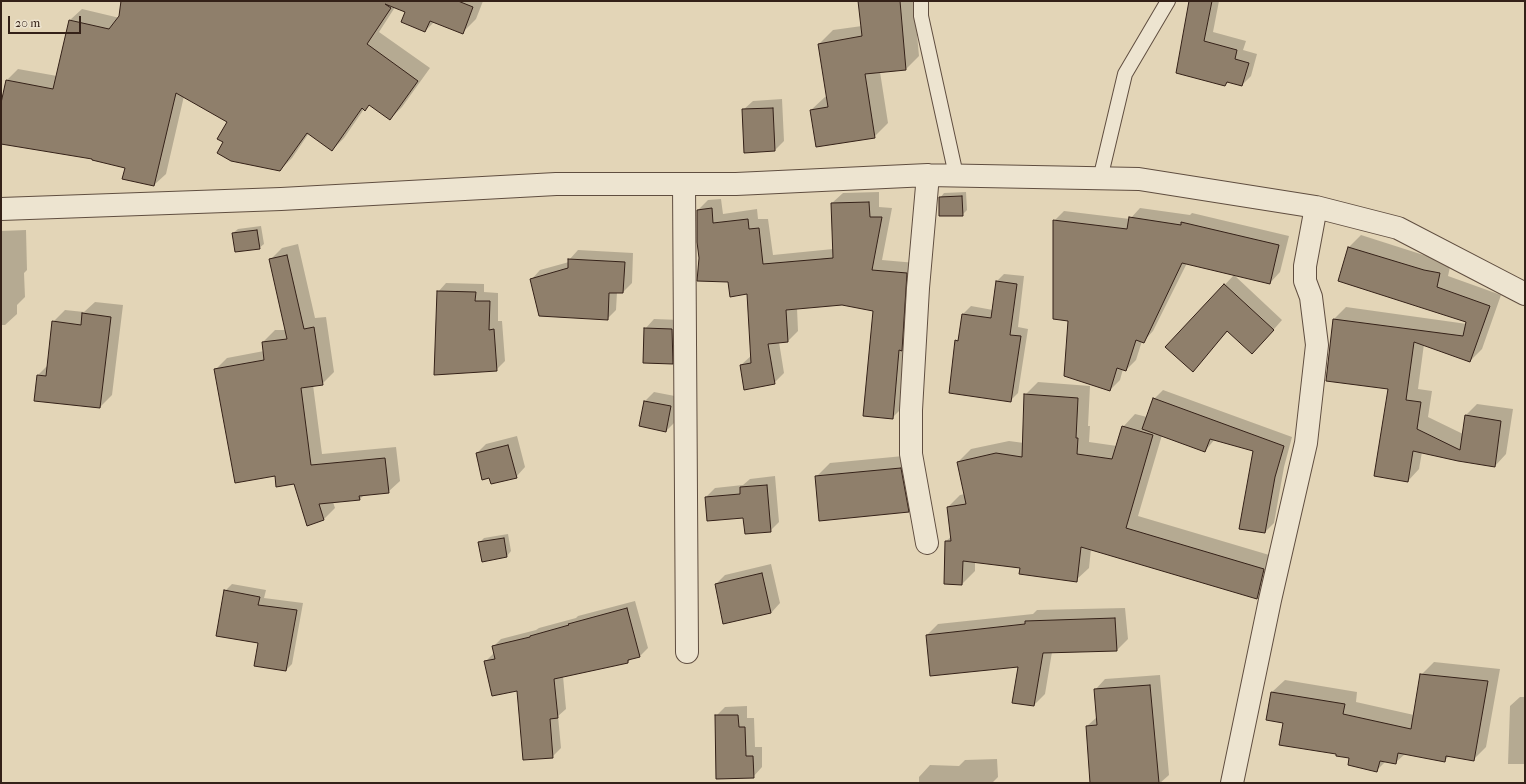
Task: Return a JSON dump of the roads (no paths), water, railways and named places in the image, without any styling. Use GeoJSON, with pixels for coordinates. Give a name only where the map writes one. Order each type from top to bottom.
{"type":"FeatureCollection","features":[{"type":"Feature","properties":{"kind":"street"},"geometry":{"type":"LineString","coordinates":[[926,543],[911,454],[911,410],[918,295],[928,175]]}},
{"type":"Feature","properties":{"kind":"street"},"geometry":{"type":"LineString","coordinates":[[1,208],[281,199],[556,184],[736,184],[928,175],[1139,179],[1316,207],[1398,228],[1525,294]]}},
{"type":"Feature","properties":{"kind":"street"},"geometry":{"type":"LineString","coordinates":[[684,184],[687,652]]}},
{"type":"Feature","properties":{"kind":"street"},"geometry":{"type":"LineString","coordinates":[[1232,783],[1270,600],[1306,443],[1317,345],[1311,297],[1305,281],[1305,266],[1316,207]]}},
{"type":"Feature","properties":{"kind":"lane"},"geometry":{"type":"LineString","coordinates":[[921,1],[921,16],[956,175]]}},
{"type":"Feature","properties":{"kind":"lane"},"geometry":{"type":"LineString","coordinates":[[1100,179],[1125,74],[1168,1]]}}]}
